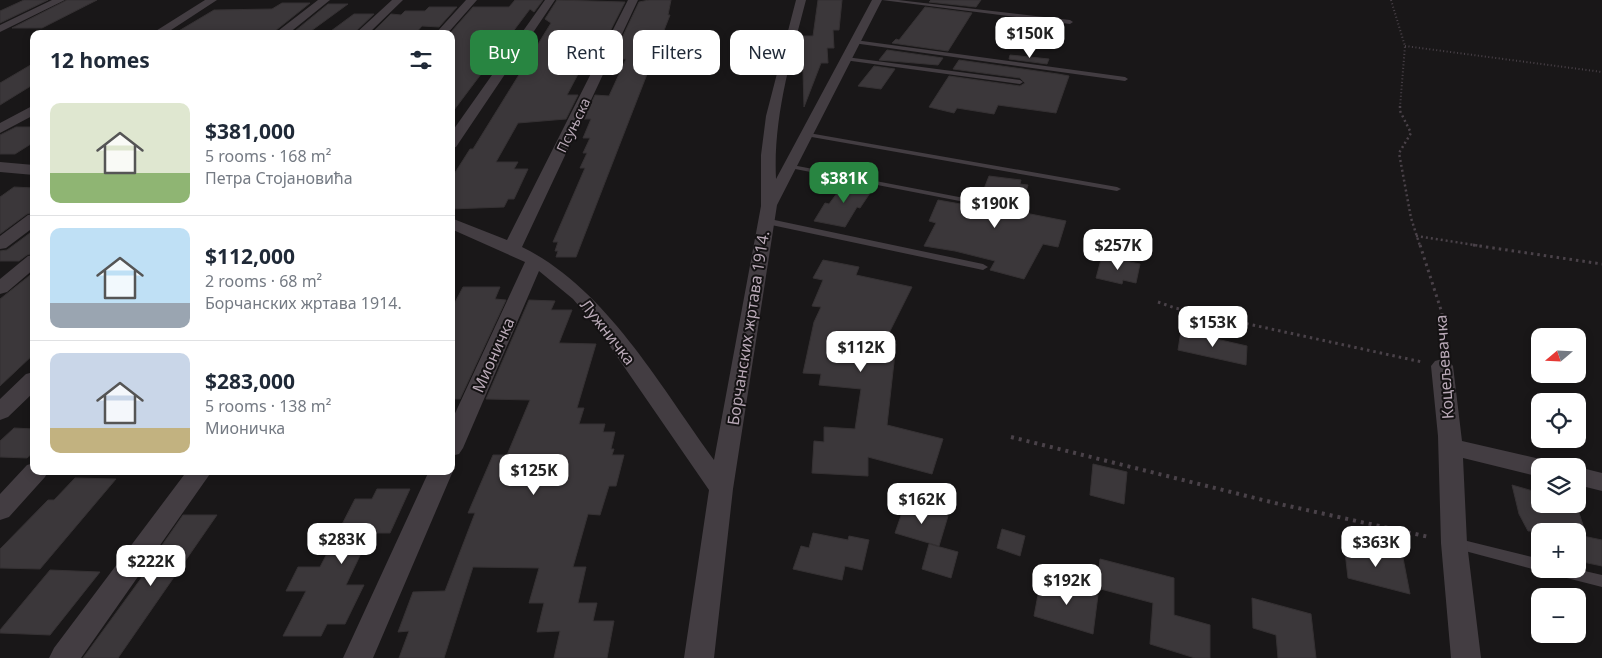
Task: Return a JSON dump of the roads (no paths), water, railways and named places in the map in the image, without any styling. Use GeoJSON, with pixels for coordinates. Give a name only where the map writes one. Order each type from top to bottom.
{"type":"FeatureCollection","features":[{"type":"Feature","properties":{"kind":"street"},"geometry":{"type":"LineString","coordinates":[[0,29],[60,0]]}},
{"type":"Feature","properties":{"kind":"street"},"geometry":{"type":"LineString","coordinates":[[163,30],[212,0]]}},
{"type":"Feature","properties":{"kind":"street"},"geometry":{"type":"LineString","coordinates":[[285,30],[325,0]]}},
{"type":"Feature","properties":{"kind":"street"},"geometry":{"type":"LineString","coordinates":[[365,30],[398,0]]}},
{"type":"Feature","properties":{"kind":"street"},"geometry":{"type":"LineString","coordinates":[[445,30],[472,0]]}},
{"type":"Feature","properties":{"kind":"street"},"geometry":{"type":"LineString","coordinates":[[455,138],[550,0]]}},
{"type":"Feature","properties":{"kind":"street","name":"Псуњска"},"geometry":{"type":"LineString","coordinates":[[512,249],[633,0]]}},
{"type":"Feature","properties":{"kind":"street","name":"Борчанских жртава 1914."},"geometry":{"type":"LineString","coordinates":[[699,658],[722,489],[767,214],[768,158],[772,126],[783,66],[801,0]]}},
{"type":"Feature","properties":{"kind":"street"},"geometry":{"type":"LineString","coordinates":[[767,214],[806,134],[877,0]]}},
{"type":"Feature","properties":{"kind":"street"},"geometry":{"type":"LineString","coordinates":[[0,129],[30,111]]}},
{"type":"Feature","properties":{"kind":"street"},"geometry":{"type":"LineString","coordinates":[[2,169],[30,170]]}},
{"type":"Feature","properties":{"kind":"street"},"geometry":{"type":"LineString","coordinates":[[0,244],[30,222]]}},
{"type":"Feature","properties":{"kind":"street","name":"Лужничка"},"geometry":{"type":"LineString","coordinates":[[455,225],[512,249],[552,272],[587,304],[617,341],[722,489]]}},
{"type":"Feature","properties":{"kind":"street","name":"Мионичка"},"geometry":{"type":"LineString","coordinates":[[455,439],[534,262]]}},
{"type":"Feature","properties":{"kind":"street"},"geometry":{"type":"LineString","coordinates":[[0,288],[30,263]]}},
{"type":"Feature","properties":{"kind":"street","name":"Коцељевачка"},"geometry":{"type":"LineString","coordinates":[[1442,366],[1450,447],[1454,543],[1466,658]]}},
{"type":"Feature","properties":{"kind":"street"},"geometry":{"type":"LineString","coordinates":[[0,412],[30,383]]}},
{"type":"Feature","properties":{"kind":"street"},"geometry":{"type":"LineString","coordinates":[[1450,447],[1531,466]]}},
{"type":"Feature","properties":{"kind":"street"},"geometry":{"type":"LineString","coordinates":[[0,510],[32,475]]}},
{"type":"Feature","properties":{"kind":"street"},"geometry":{"type":"LineString","coordinates":[[64,658],[197,475]]}},
{"type":"Feature","properties":{"kind":"street"},"geometry":{"type":"LineString","coordinates":[[358,658],[439,475]]}},
{"type":"Feature","properties":{"kind":"street"},"geometry":{"type":"LineString","coordinates":[[1586,478],[1602,482]]}},
{"type":"Feature","properties":{"kind":"lane"},"geometry":{"type":"LineString","coordinates":[[885,0],[1070,22]]}},
{"type":"Feature","properties":{"kind":"lane"},"geometry":{"type":"LineString","coordinates":[[855,42],[1125,79]]}},
{"type":"Feature","properties":{"kind":"lane"},"geometry":{"type":"LineString","coordinates":[[846,59],[1020,82]]}},
{"type":"Feature","properties":{"kind":"lane"},"geometry":{"type":"LineString","coordinates":[[806,134],[1117,189]]}},
{"type":"Feature","properties":{"kind":"lane"},"geometry":{"type":"LineString","coordinates":[[790,166],[1011,209]]}},
{"type":"Feature","properties":{"kind":"lane"},"geometry":{"type":"LineString","coordinates":[[767,214],[983,267]]}},
{"type":"Feature","properties":{"kind":"lane"},"geometry":{"type":"LineString","coordinates":[[1454,543],[1531,563]]}},
{"type":"Feature","properties":{"kind":"lane"},"geometry":{"type":"LineString","coordinates":[[1586,577],[1602,581]]}}]}
